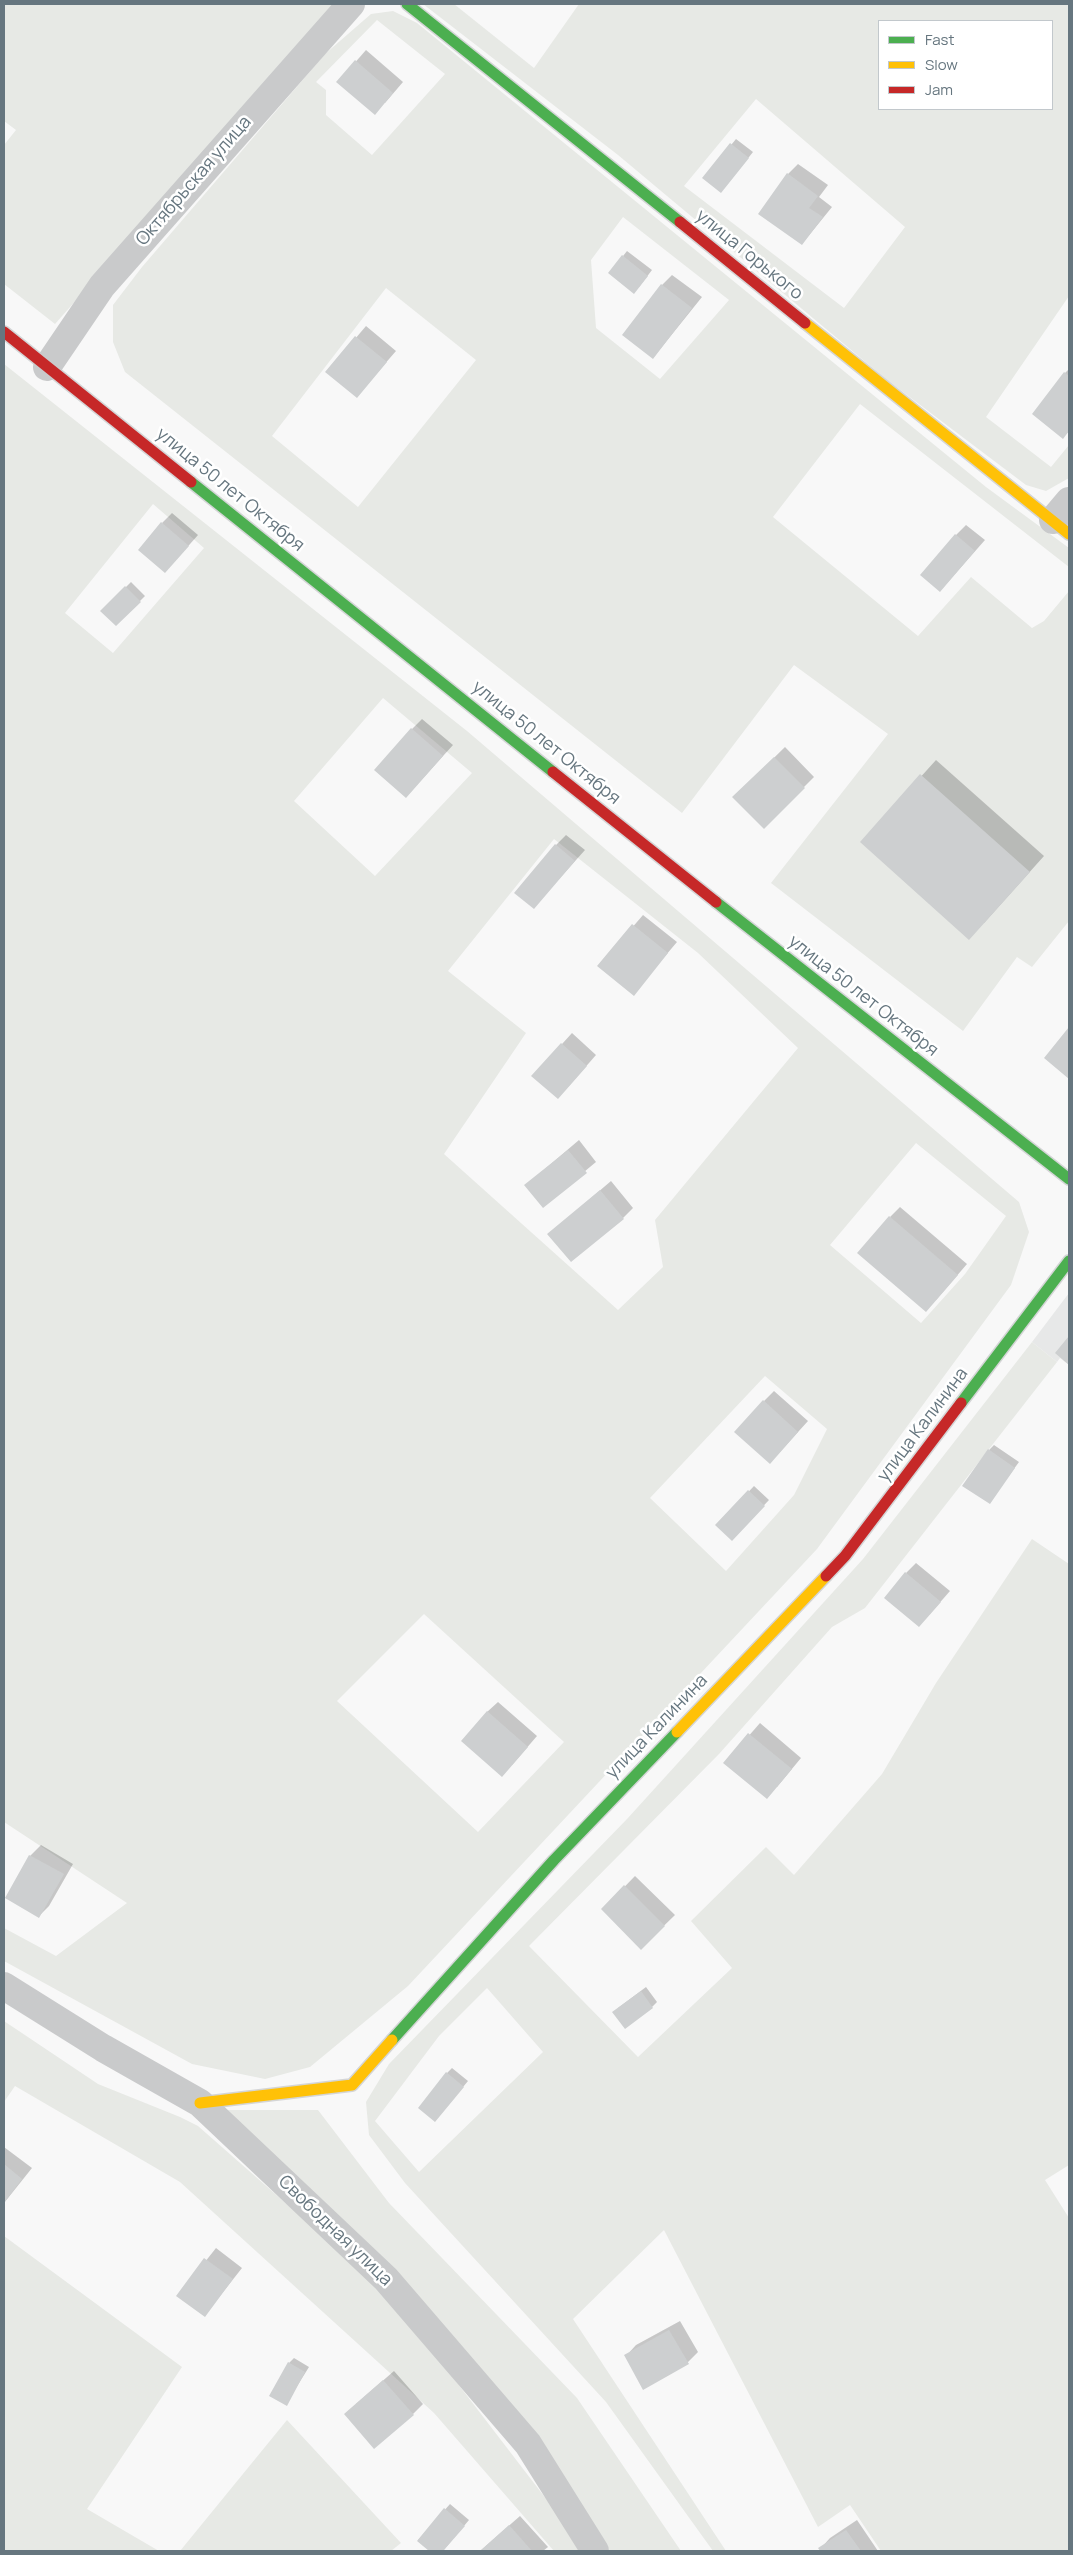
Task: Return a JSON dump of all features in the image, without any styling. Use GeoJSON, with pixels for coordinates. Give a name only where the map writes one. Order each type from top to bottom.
{"type":"FeatureCollection","features":[{"type":"Feature","properties":{"kind":"street","name":"Октябрьская улица"},"geometry":{"type":"LineString","coordinates":[[47,366],[102,286],[351,4]]}},
{"type":"Feature","properties":{"kind":"street","name":"улица Горького"},"geometry":{"type":"LineString","coordinates":[[407,4],[1064,518]]}},
{"type":"Feature","properties":{"kind":"street","name":"улица 50 лет Октября"},"geometry":{"type":"LineString","coordinates":[[4,332],[860,1017],[1069,1179]]}},
{"type":"Feature","properties":{"kind":"street","name":"улица Калинина"},"geometry":{"type":"LineString","coordinates":[[200,2103],[352,2085],[554,1860],[845,1556],[1069,1262]]}},
{"type":"Feature","properties":{"kind":"street","name":"Свободная улица"},"geometry":{"type":"LineString","coordinates":[[4,1986],[103,2048],[200,2103],[386,2278],[528,2444],[595,2551]]}},
{"type":"Feature","properties":{"kind":"shaded area"},"geometry":{"type":"Polygon","coordinates":[[[4,4],[339,4],[55,324],[4,284],[4,145],[16,130],[4,121],[4,4]]]}},
{"type":"Feature","properties":{"kind":"shaded area"},"geometry":{"type":"Polygon","coordinates":[[[423,4],[454,4],[534,68],[579,4],[1069,4],[1069,296],[986,417],[1051,467],[1069,445],[1069,478],[1046,491],[1026,485],[887,380],[618,155],[423,4]],[[756,99],[684,186],[844,308],[905,227],[756,99]]]}},
{"type":"Feature","properties":{"kind":"shaded area"},"geometry":{"type":"Polygon","coordinates":[[[393,11],[417,23],[986,487],[1069,548],[1069,567],[860,404],[773,517],[918,636],[971,577],[1032,628],[1044,621],[1069,591],[1069,921],[1032,967],[1017,957],[963,1031],[771,883],[888,734],[794,665],[682,813],[125,372],[113,342],[113,305],[142,267],[325,54],[371,14],[393,11]],[[377,20],[316,82],[326,90],[326,115],[372,155],[445,74],[377,20]],[[623,217],[591,260],[596,328],[660,379],[729,300],[623,217]],[[386,288],[272,436],[358,507],[476,360],[386,288]]]}},
{"type":"Feature","properties":{"kind":"shaded area"},"geometry":{"type":"Polygon","coordinates":[[[4,364],[467,731],[1019,1202],[1029,1232],[1011,1285],[817,1549],[408,1986],[310,2067],[265,2079],[192,2064],[4,1961],[4,1928],[56,1956],[127,1903],[4,1822],[4,364]],[[153,504],[65,613],[113,653],[204,548],[153,504]],[[383,698],[294,801],[375,876],[472,773],[383,698]],[[554,839],[448,971],[526,1033],[444,1154],[618,1310],[663,1267],[655,1220],[798,1048],[698,953],[554,839]],[[916,1143],[830,1245],[921,1323],[965,1274],[1006,1216],[916,1143]],[[765,1376],[650,1498],[726,1571],[794,1495],[827,1429],[765,1376]],[[424,1614],[337,1701],[478,1832],[564,1742],[424,1614]]]}},
{"type":"Feature","properties":{"kind":"shaded area"},"geometry":{"type":"Polygon","coordinates":[[[1069,1293],[1069,1365],[1060,1358],[1057,1362],[1032,1342],[1069,1293]]]}},
{"type":"Feature","properties":{"kind":"shaded area"},"geometry":{"type":"Polygon","coordinates":[[[1032,1342],[1057,1362],[865,1608],[832,1627],[719,1754],[529,1946],[638,2057],[732,1968],[691,1921],[766,1847],[794,1875],[882,1774],[936,1683],[1032,1539],[1069,1564],[1069,2165],[1045,2180],[1069,2218],[1069,2551],[881,2551],[850,2505],[818,2527],[664,2230],[573,2319],[726,2551],[713,2551],[606,2402],[405,2183],[369,2135],[366,2102],[389,2064],[627,1819],[863,1559],[1032,1342]],[[487,1988],[439,2036],[375,2121],[419,2172],[543,2052],[487,1988]]]}},
{"type":"Feature","properties":{"kind":"shaded area"},"geometry":{"type":"Polygon","coordinates":[[[4,2021],[98,2084],[198,2126],[389,2294],[573,2534],[583,2551],[554,2551],[434,2413],[180,2182],[15,2086],[4,2102],[4,2021]]]}},
{"type":"Feature","properties":{"kind":"shaded area"},"geometry":{"type":"Polygon","coordinates":[[[219,2110],[318,2110],[389,2203],[577,2398],[681,2551],[610,2551],[531,2433],[219,2110]]]}},
{"type":"Feature","properties":{"kind":"shaded area"},"geometry":{"type":"Polygon","coordinates":[[[4,2236],[182,2367],[87,2509],[159,2551],[4,2551],[4,2236]]]}},
{"type":"Feature","properties":{"kind":"shaded area"},"geometry":{"type":"Polygon","coordinates":[[[287,2420],[401,2543],[391,2551],[180,2551],[287,2420]]]}},
{"type":"Feature","properties":{"kind":"building"},"geometry":{"type":"Polygon","coordinates":[[[355,60],[393,93],[375,115],[336,82],[355,60]]]}},
{"type":"Feature","properties":{"kind":"building"},"geometry":{"type":"Polygon","coordinates":[[[730,143],[749,158],[721,193],[702,178],[730,143]]]}},
{"type":"Feature","properties":{"kind":"building"},"geometry":{"type":"Polygon","coordinates":[[[787,173],[818,196],[809,208],[823,217],[802,245],[758,214],[787,173]]]}},
{"type":"Feature","properties":{"kind":"building"},"geometry":{"type":"Polygon","coordinates":[[[622,255],[648,276],[634,294],[608,273],[622,255]]]}},
{"type":"Feature","properties":{"kind":"building"},"geometry":{"type":"Polygon","coordinates":[[[661,284],[692,308],[653,359],[622,335],[661,284]]]}},
{"type":"Feature","properties":{"kind":"building"},"geometry":{"type":"Polygon","coordinates":[[[355,336],[387,362],[357,398],[325,372],[355,336]]]}},
{"type":"Feature","properties":{"kind":"building"},"geometry":{"type":"Polygon","coordinates":[[[1064,372],[1069,376],[1069,431],[1063,439],[1032,414],[1064,372]]]}},
{"type":"Feature","properties":{"kind":"building"},"geometry":{"type":"Polygon","coordinates":[[[161,522],[189,546],[165,573],[138,550],[161,522]]]}},
{"type":"Feature","properties":{"kind":"building"},"geometry":{"type":"Polygon","coordinates":[[[955,534],[975,551],[940,592],[920,575],[955,534]]]}},
{"type":"Feature","properties":{"kind":"building"},"geometry":{"type":"Polygon","coordinates":[[[125,586],[141,602],[116,626],[100,611],[125,586]]]}},
{"type":"Feature","properties":{"kind":"building"},"geometry":{"type":"Polygon","coordinates":[[[411,728],[443,756],[406,798],[374,770],[411,728]]]}},
{"type":"Feature","properties":{"kind":"building"},"geometry":{"type":"Polygon","coordinates":[[[774,757],[805,788],[764,829],[732,797],[774,757]]]}},
{"type":"Feature","properties":{"kind":"building"},"geometry":{"type":"Polygon","coordinates":[[[920,774],[1030,872],[969,940],[860,842],[920,774]]]}},
{"type":"Feature","properties":{"kind":"building"},"geometry":{"type":"Polygon","coordinates":[[[555,844],[575,861],[534,909],[514,893],[555,844]]]}},
{"type":"Feature","properties":{"kind":"building"},"geometry":{"type":"Polygon","coordinates":[[[632,924],[668,953],[634,996],[597,966],[632,924]]]}},
{"type":"Feature","properties":{"kind":"building"},"geometry":{"type":"Polygon","coordinates":[[[1069,1027],[1069,1079],[1044,1058],[1069,1027]]]}},
{"type":"Feature","properties":{"kind":"building"},"geometry":{"type":"Polygon","coordinates":[[[561,1043],[587,1066],[558,1099],[531,1076],[561,1043]]]}},
{"type":"Feature","properties":{"kind":"building"},"geometry":{"type":"Polygon","coordinates":[[[568,1150],[587,1173],[543,1208],[524,1185],[568,1150]]]}},
{"type":"Feature","properties":{"kind":"building"},"geometry":{"type":"Polygon","coordinates":[[[600,1190],[624,1219],[571,1262],[547,1234],[600,1190]]]}},
{"type":"Feature","properties":{"kind":"building"},"geometry":{"type":"Polygon","coordinates":[[[889,1216],[958,1275],[926,1312],[857,1253],[889,1216]]]}},
{"type":"Feature","properties":{"kind":"building"},"geometry":{"type":"Polygon","coordinates":[[[1069,1336],[1069,1365],[1055,1353],[1069,1336]]]}},
{"type":"Feature","properties":{"kind":"building"},"geometry":{"type":"Polygon","coordinates":[[[763,1400],[798,1432],[770,1464],[734,1432],[763,1400]]]}},
{"type":"Feature","properties":{"kind":"building"},"geometry":{"type":"Polygon","coordinates":[[[988,1449],[1015,1468],[990,1504],[962,1486],[988,1449]]]}},
{"type":"Feature","properties":{"kind":"building"},"geometry":{"type":"Polygon","coordinates":[[[748,1490],[765,1506],[732,1541],[715,1525],[748,1490]]]}},
{"type":"Feature","properties":{"kind":"building"},"geometry":{"type":"Polygon","coordinates":[[[905,1572],[941,1602],[919,1627],[884,1598],[905,1572]]]}},
{"type":"Feature","properties":{"kind":"building"},"geometry":{"type":"Polygon","coordinates":[[[487,1711],[528,1747],[502,1777],[461,1741],[487,1711]]]}},
{"type":"Feature","properties":{"kind":"building"},"geometry":{"type":"Polygon","coordinates":[[[748,1733],[792,1769],[767,1799],[723,1763],[748,1733]]]}},
{"type":"Feature","properties":{"kind":"building"},"geometry":{"type":"Polygon","coordinates":[[[29,1855],[64,1874],[39,1918],[5,1898],[29,1855]]]}},
{"type":"Feature","properties":{"kind":"building"},"geometry":{"type":"Polygon","coordinates":[[[624,1885],[665,1926],[641,1950],[601,1909],[624,1885]]]}},
{"type":"Feature","properties":{"kind":"building"},"geometry":{"type":"Polygon","coordinates":[[[641,1991],[653,2008],[625,2029],[612,2012],[641,1991]]]}},
{"type":"Feature","properties":{"kind":"building"},"geometry":{"type":"Polygon","coordinates":[[[446,2072],[464,2087],[435,2122],[418,2108],[446,2072]]]}},
{"type":"Feature","properties":{"kind":"building"},"geometry":{"type":"Polygon","coordinates":[[[4,2164],[22,2179],[4,2203],[4,2164]]]}},
{"type":"Feature","properties":{"kind":"building"},"geometry":{"type":"Polygon","coordinates":[[[204,2258],[233,2279],[205,2317],[176,2296],[204,2258]]]}},
{"type":"Feature","properties":{"kind":"building"},"geometry":{"type":"Polygon","coordinates":[[[669,2330],[689,2364],[643,2390],[624,2355],[669,2330]]]}},
{"type":"Feature","properties":{"kind":"building"},"geometry":{"type":"Polygon","coordinates":[[[288,2362],[305,2372],[287,2406],[269,2396],[288,2362]]]}},
{"type":"Feature","properties":{"kind":"building"},"geometry":{"type":"Polygon","coordinates":[[[383,2380],[414,2415],[374,2449],[344,2414],[383,2380]]]}},
{"type":"Feature","properties":{"kind":"building"},"geometry":{"type":"Polygon","coordinates":[[[444,2508],[465,2526],[443,2551],[429,2551],[417,2541],[444,2508]]]}},
{"type":"Feature","properties":{"kind":"building"},"geometry":{"type":"Polygon","coordinates":[[[509,2525],[532,2551],[480,2551],[509,2525]]]}},
{"type":"Feature","properties":{"kind":"building"},"geometry":{"type":"Polygon","coordinates":[[[846,2530],[861,2551],[820,2551],[818,2548],[846,2530]]]}},
{"type":"Feature","properties":{"kind":"traffic: fast"},"geometry":{"type":"LineString","coordinates":[[407,4],[680,222]]}},
{"type":"Feature","properties":{"kind":"traffic: fast"},"geometry":{"type":"LineString","coordinates":[[191,482],[553,772]]}},
{"type":"Feature","properties":{"kind":"traffic: fast"},"geometry":{"type":"LineString","coordinates":[[716,902],[1069,1179]]}},
{"type":"Feature","properties":{"kind":"traffic: fast"},"geometry":{"type":"LineString","coordinates":[[961,1403],[1069,1261]]}},
{"type":"Feature","properties":{"kind":"traffic: fast"},"geometry":{"type":"LineString","coordinates":[[392,2040],[554,1860],[677,1732]]}},
{"type":"Feature","properties":{"kind":"traffic: slow"},"geometry":{"type":"LineString","coordinates":[[805,323],[1069,534]]}},
{"type":"Feature","properties":{"kind":"traffic: slow"},"geometry":{"type":"LineString","coordinates":[[677,1732],[826,1576]]}},
{"type":"Feature","properties":{"kind":"traffic: slow"},"geometry":{"type":"LineString","coordinates":[[200,2103],[352,2085],[392,2040]]}},
{"type":"Feature","properties":{"kind":"traffic: jam"},"geometry":{"type":"LineString","coordinates":[[680,222],[805,323]]}},
{"type":"Feature","properties":{"kind":"traffic: jam"},"geometry":{"type":"LineString","coordinates":[[4,332],[191,482]]}},
{"type":"Feature","properties":{"kind":"traffic: jam"},"geometry":{"type":"LineString","coordinates":[[553,772],[716,902]]}},
{"type":"Feature","properties":{"kind":"traffic: jam"},"geometry":{"type":"LineString","coordinates":[[826,1576],[845,1556],[961,1403]]}}]}
